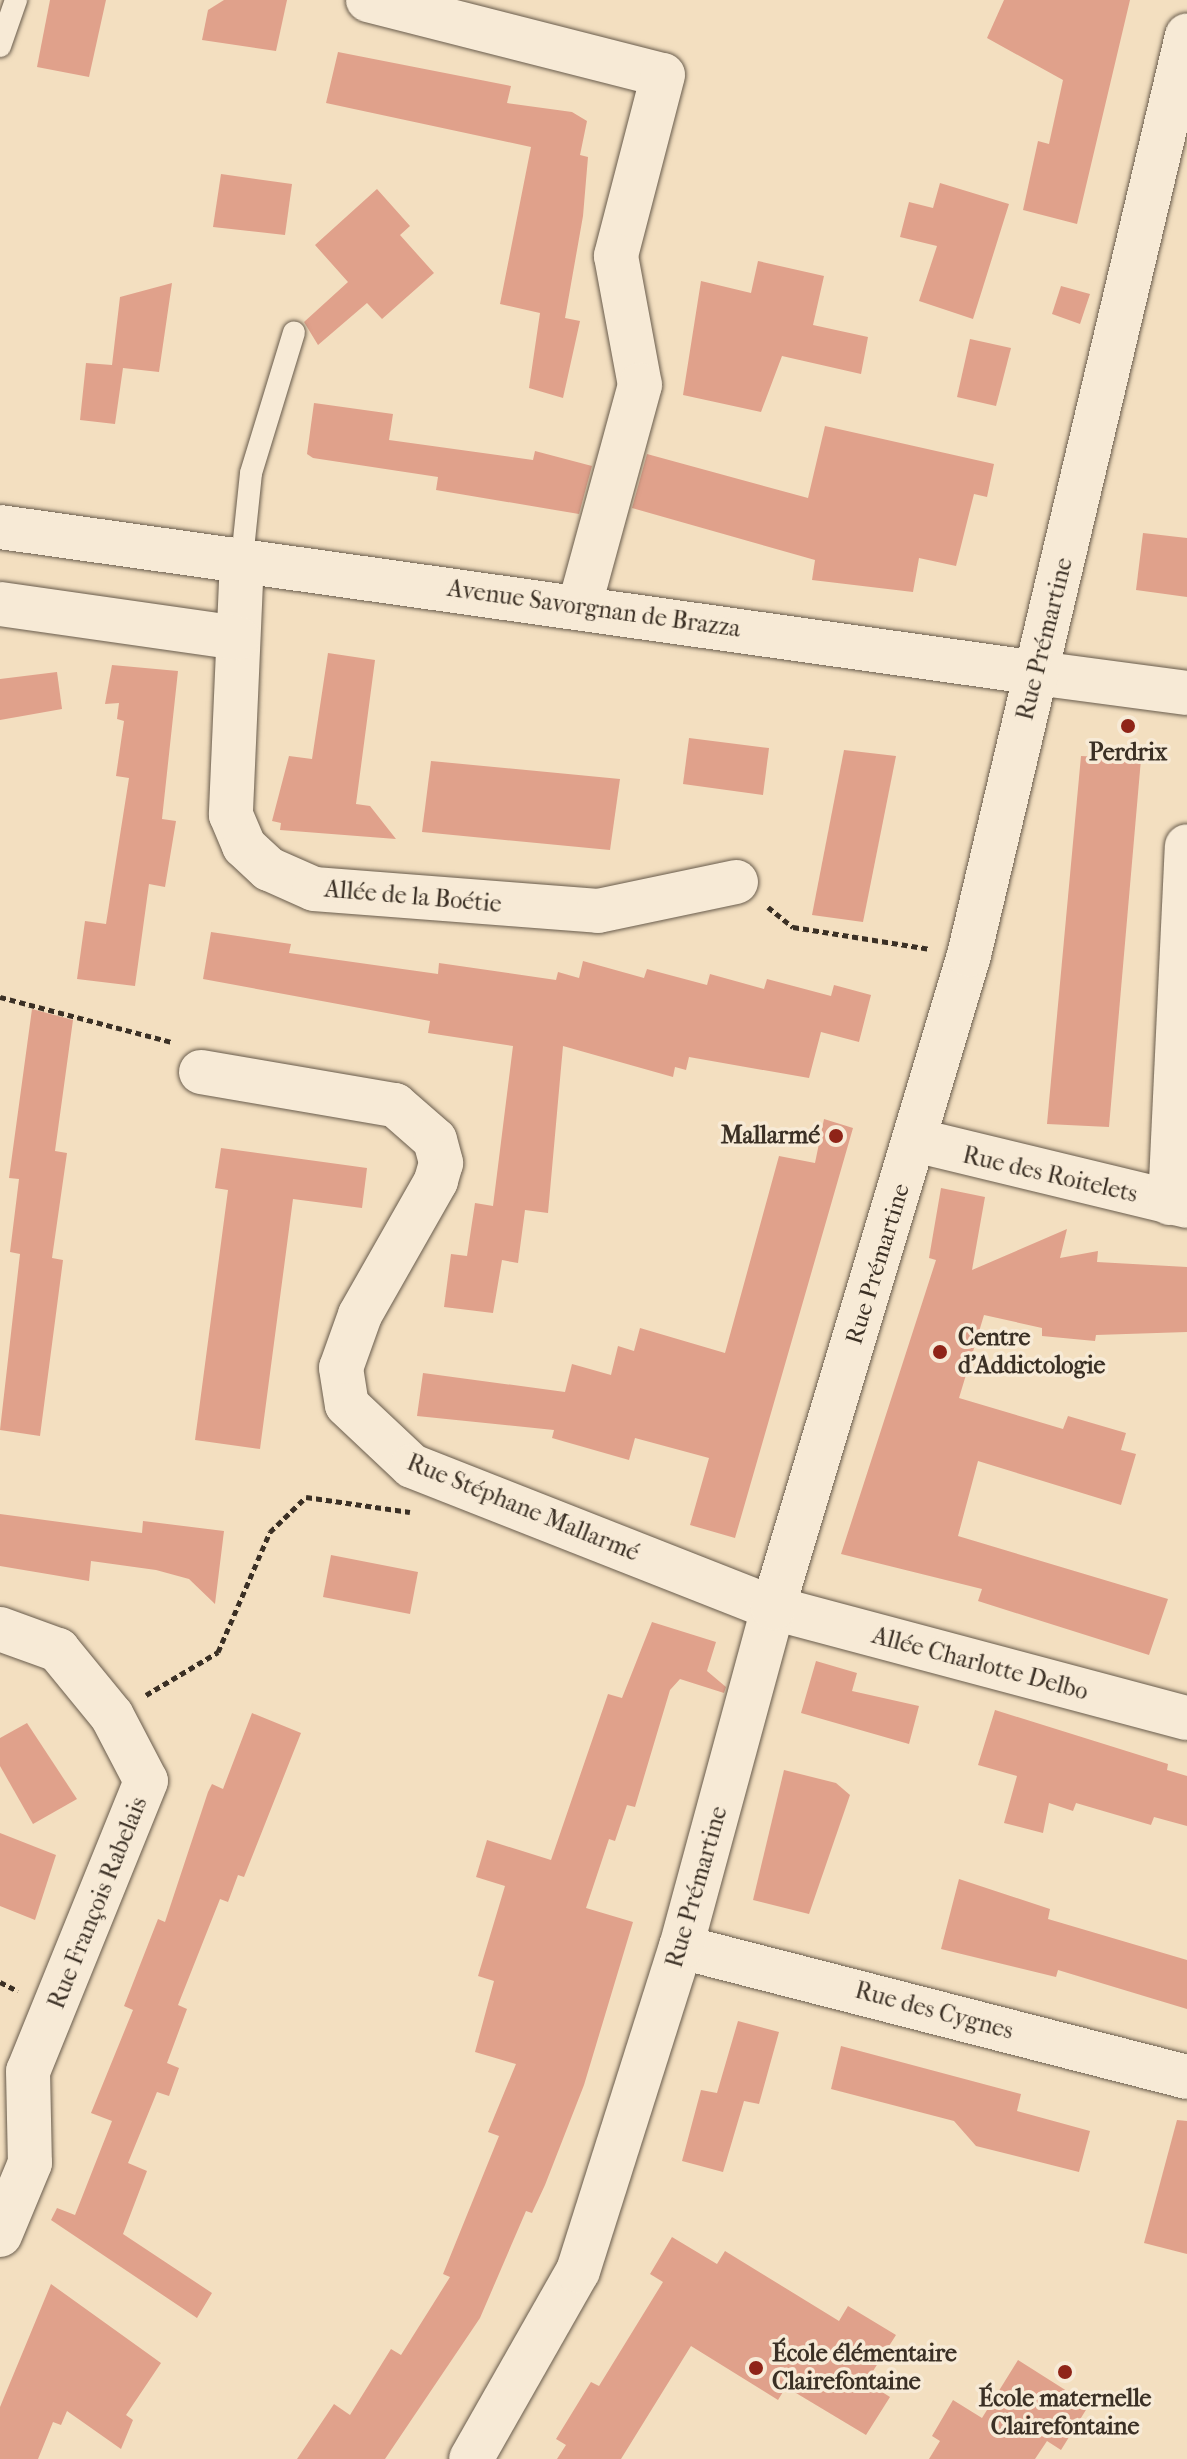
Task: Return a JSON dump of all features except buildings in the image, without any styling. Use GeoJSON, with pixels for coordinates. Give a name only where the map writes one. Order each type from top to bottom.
{"type":"FeatureCollection","features":[{"type":"Feature","properties":{"kind":"street"},"geometry":{"type":"LineString","coordinates":[[368,0],[663,75],[616,256],[640,385],[579,608]]}},
{"type":"Feature","properties":{"kind":"street","name":"Rue Prémartine"},"geometry":{"type":"LineString","coordinates":[[471,2459],[578,2271],[681,1947],[773,1608],[969,955],[1187,36]]}},
{"type":"Feature","properties":{"kind":"street","name":"Avenue Savorgnan de Brazza"},"geometry":{"type":"LineString","coordinates":[[0,527],[1187,693]]}},
{"type":"Feature","properties":{"kind":"street","name":"Allée de la Boétie"},"geometry":{"type":"LineString","coordinates":[[242,559],[231,815],[244,846],[269,869],[314,889],[598,911],[736,882]]}},
{"type":"Feature","properties":{"kind":"street"},"geometry":{"type":"LineString","coordinates":[[0,604],[238,638]]}},
{"type":"Feature","properties":{"kind":"street"},"geometry":{"type":"LineString","coordinates":[[1178,1205],[1187,846]]}},
{"type":"Feature","properties":{"kind":"street","name":"Rue Stéphane Mallarmé"},"geometry":{"type":"LineString","coordinates":[[201,1072],[395,1105],[435,1140],[436,1181],[360,1315],[341,1368],[347,1405],[379,1443],[412,1466],[773,1608]]}},
{"type":"Feature","properties":{"kind":"street","name":"Rue des Roitelets"},"geometry":{"type":"LineString","coordinates":[[915,1140],[1178,1205]]}},
{"type":"Feature","properties":{"kind":"street","name":"Allée Charlotte Delbo"},"geometry":{"type":"LineString","coordinates":[[773,1608],[1187,1718]]}},
{"type":"Feature","properties":{"kind":"street","name":"Rue François Rabelais"},"geometry":{"type":"LineString","coordinates":[[0,1629],[58,1650],[112,1716],[140,1761],[146,1781],[140,1808],[28,2071],[30,2163],[0,2235]]}},
{"type":"Feature","properties":{"kind":"street","name":"Rue des Cygnes"},"geometry":{"type":"LineString","coordinates":[[681,1947],[1187,2077]]}},
{"type":"Feature","properties":{"kind":"lane"},"geometry":{"type":"LineString","coordinates":[[0,46],[16,0]]}},
{"type":"Feature","properties":{"kind":"lane"},"geometry":{"type":"LineString","coordinates":[[242,559],[251,473],[294,332]]}},
{"type":"Feature","properties":{"kind":"path"},"geometry":{"type":"LineString","coordinates":[[736,882],[793,927],[969,955]]}},
{"type":"Feature","properties":{"kind":"path"},"geometry":{"type":"LineString","coordinates":[[0,997],[171,1040],[201,1072]]}},
{"type":"Feature","properties":{"kind":"path"},"geometry":{"type":"LineString","coordinates":[[112,1716],[218,1652],[270,1532],[306,1497],[427,1518]]}},
{"type":"Feature","properties":{"kind":"place","name":"Perdrix"},"geometry":{"type":"Point","coordinates":[1128,726]}},
{"type":"Feature","properties":{"kind":"place","name":"Mallarmé"},"geometry":{"type":"Point","coordinates":[836,1136]}},
{"type":"Feature","properties":{"kind":"place","name":"Centre d'Addictologie"},"geometry":{"type":"Point","coordinates":[940,1352]}},
{"type":"Feature","properties":{"kind":"place","name":"École élémentaire Clairefontaine"},"geometry":{"type":"Point","coordinates":[756,2368]}},
{"type":"Feature","properties":{"kind":"place","name":"École maternelle Clairefontaine"},"geometry":{"type":"Point","coordinates":[1065,2372]}}]}
